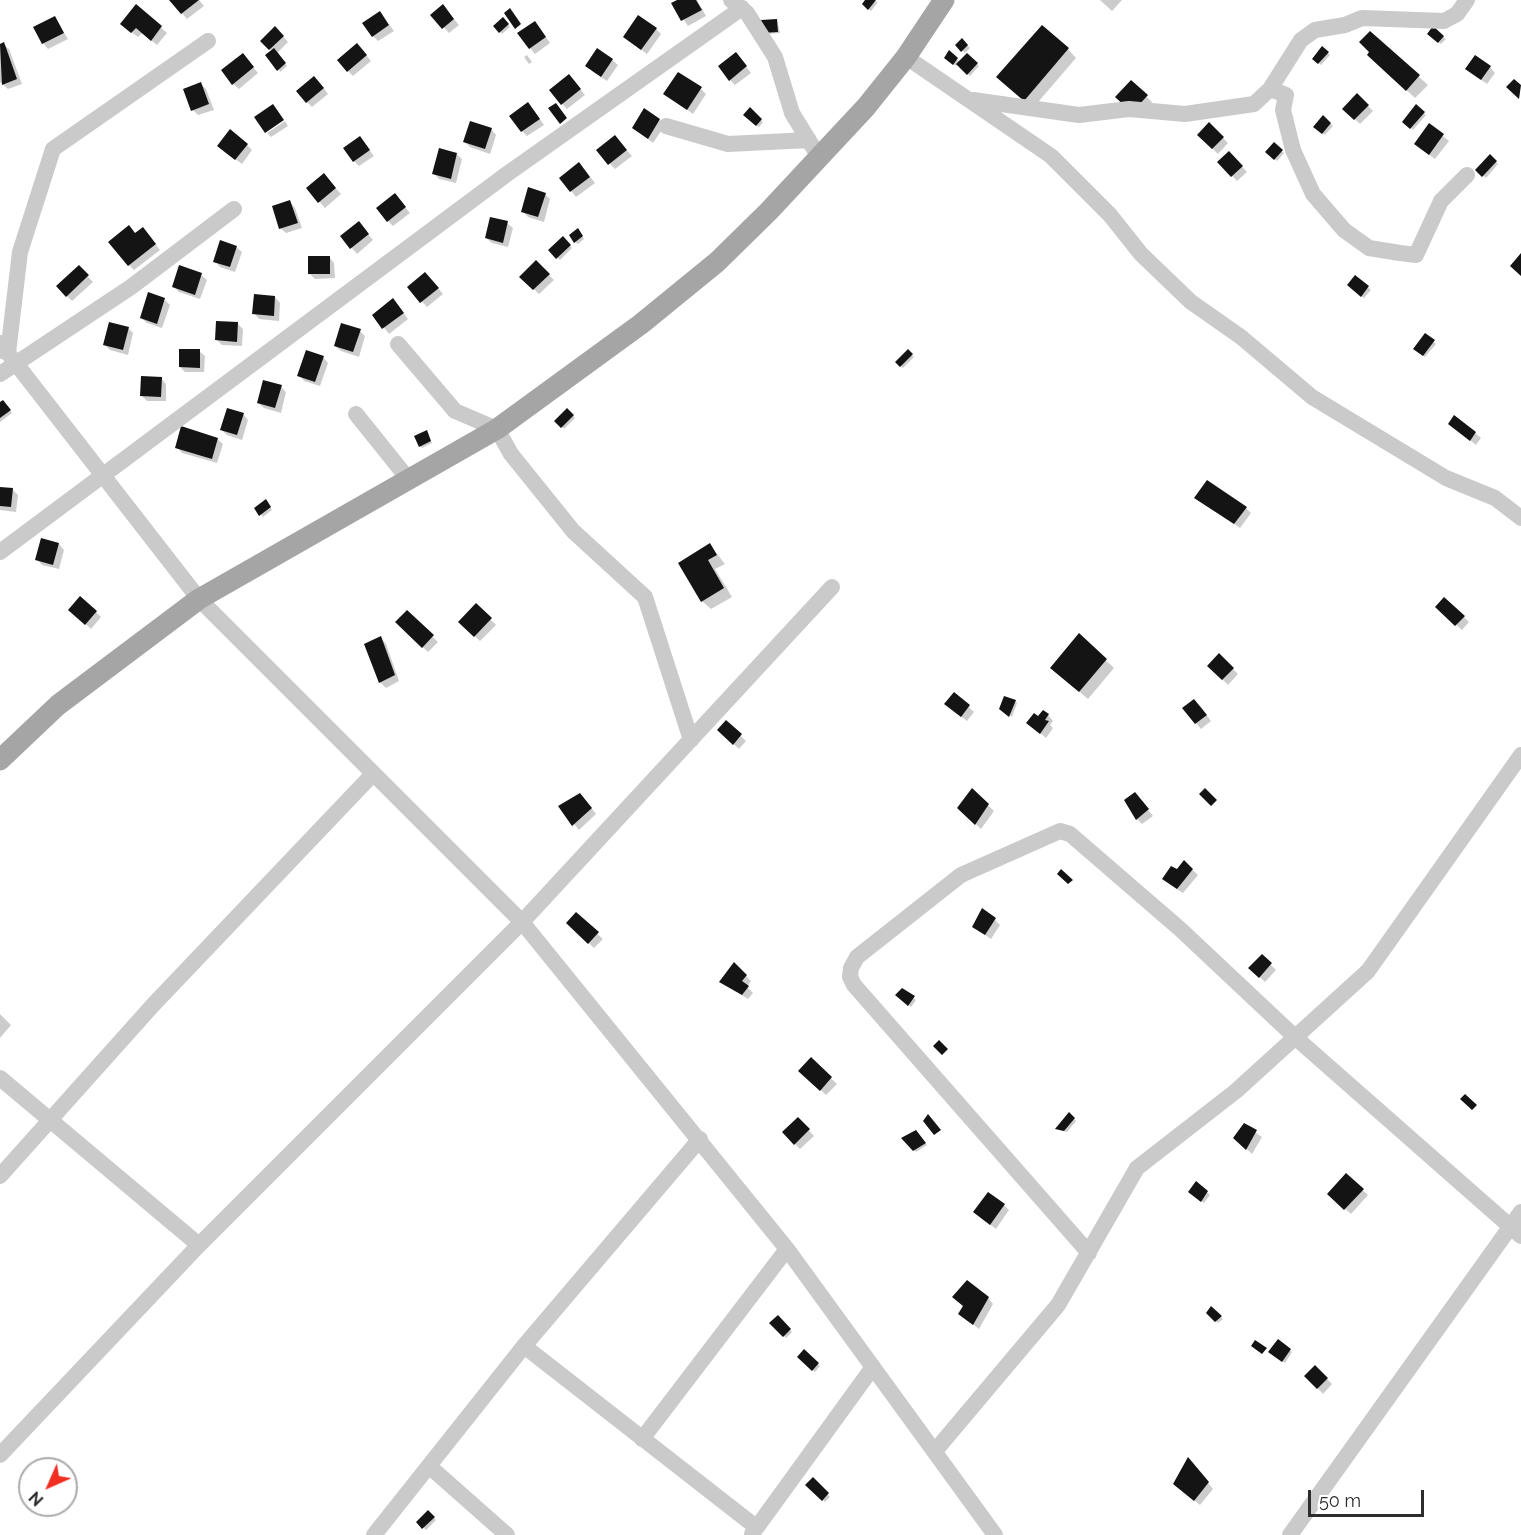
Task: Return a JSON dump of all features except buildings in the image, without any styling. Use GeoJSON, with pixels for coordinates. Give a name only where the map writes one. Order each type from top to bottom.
{"type":"FeatureCollection","features":[{"type":"Feature","properties":{"kind":"main road"},"geometry":{"type":"LineString","coordinates":[[0,760],[58,705],[199,599],[498,429],[585,368],[717,262],[769,211],[814,149],[860,114],[906,57],[944,0]]}},
{"type":"Feature","properties":{"kind":"street"},"geometry":{"type":"LineString","coordinates":[[966,99],[1079,115],[1129,109],[1185,114],[1254,104],[1270,89],[1301,40],[1315,30],[1345,25],[1362,18],[1444,21],[1457,14],[1467,0]]}},
{"type":"Feature","properties":{"kind":"street"},"geometry":{"type":"LineString","coordinates":[[0,552],[736,4],[778,63],[792,113],[814,149]]}},
{"type":"Feature","properties":{"kind":"street"},"geometry":{"type":"LineString","coordinates":[[0,374],[6,352],[20,252],[52,149],[208,41]]}},
{"type":"Feature","properties":{"kind":"street"},"geometry":{"type":"LineString","coordinates":[[906,57],[1051,156],[1110,215],[1141,254],[1191,302],[1241,337],[1312,397],[1446,478],[1495,498],[1521,518]]}},
{"type":"Feature","properties":{"kind":"street"},"geometry":{"type":"LineString","coordinates":[[1270,89],[1286,95],[1283,110],[1293,150],[1313,194],[1344,230],[1369,248],[1416,255],[1441,201],[1467,175]]}},
{"type":"Feature","properties":{"kind":"street"},"geometry":{"type":"LineString","coordinates":[[666,126],[728,144],[814,149]]}},
{"type":"Feature","properties":{"kind":"street"},"geometry":{"type":"LineString","coordinates":[[6,352],[73,328],[234,209]]}},
{"type":"Feature","properties":{"kind":"street"},"geometry":{"type":"LineString","coordinates":[[398,344],[455,411],[498,429],[511,454],[573,531],[645,597],[691,740]]}},
{"type":"Feature","properties":{"kind":"street"},"geometry":{"type":"LineString","coordinates":[[6,352],[199,599],[372,775],[522,922],[787,1249],[996,1535]]}},
{"type":"Feature","properties":{"kind":"street"},"geometry":{"type":"LineString","coordinates":[[356,414],[409,480]]}},
{"type":"Feature","properties":{"kind":"street"},"geometry":{"type":"LineString","coordinates":[[0,1455],[199,1245],[522,922],[832,587]]}},
{"type":"Feature","properties":{"kind":"street"},"geometry":{"type":"LineString","coordinates":[[935,1451],[1058,1305],[1137,1168],[1236,1091],[1376,962],[1521,755]]}},
{"type":"Feature","properties":{"kind":"street"},"geometry":{"type":"LineString","coordinates":[[0,1176],[47,1120],[372,775]]}},
{"type":"Feature","properties":{"kind":"street"},"geometry":{"type":"LineString","coordinates":[[1089,1253],[854,985],[850,968],[857,957],[961,875],[1060,831],[1070,834],[1180,928],[1296,1038],[1516,1232]]}},
{"type":"Feature","properties":{"kind":"street"},"geometry":{"type":"LineString","coordinates":[[0,1078],[47,1120],[199,1245]]}},
{"type":"Feature","properties":{"kind":"street"},"geometry":{"type":"LineString","coordinates":[[374,1535],[524,1346],[700,1139]]}},
{"type":"Feature","properties":{"kind":"street"},"geometry":{"type":"LineString","coordinates":[[1290,1535],[1516,1232],[1521,1212]]}},
{"type":"Feature","properties":{"kind":"street"},"geometry":{"type":"LineString","coordinates":[[642,1439],[787,1249]]}},
{"type":"Feature","properties":{"kind":"street"},"geometry":{"type":"LineString","coordinates":[[524,1346],[754,1531],[873,1367]]}},
{"type":"Feature","properties":{"kind":"street"},"geometry":{"type":"LineString","coordinates":[[429,1466],[507,1535]]}}]}
